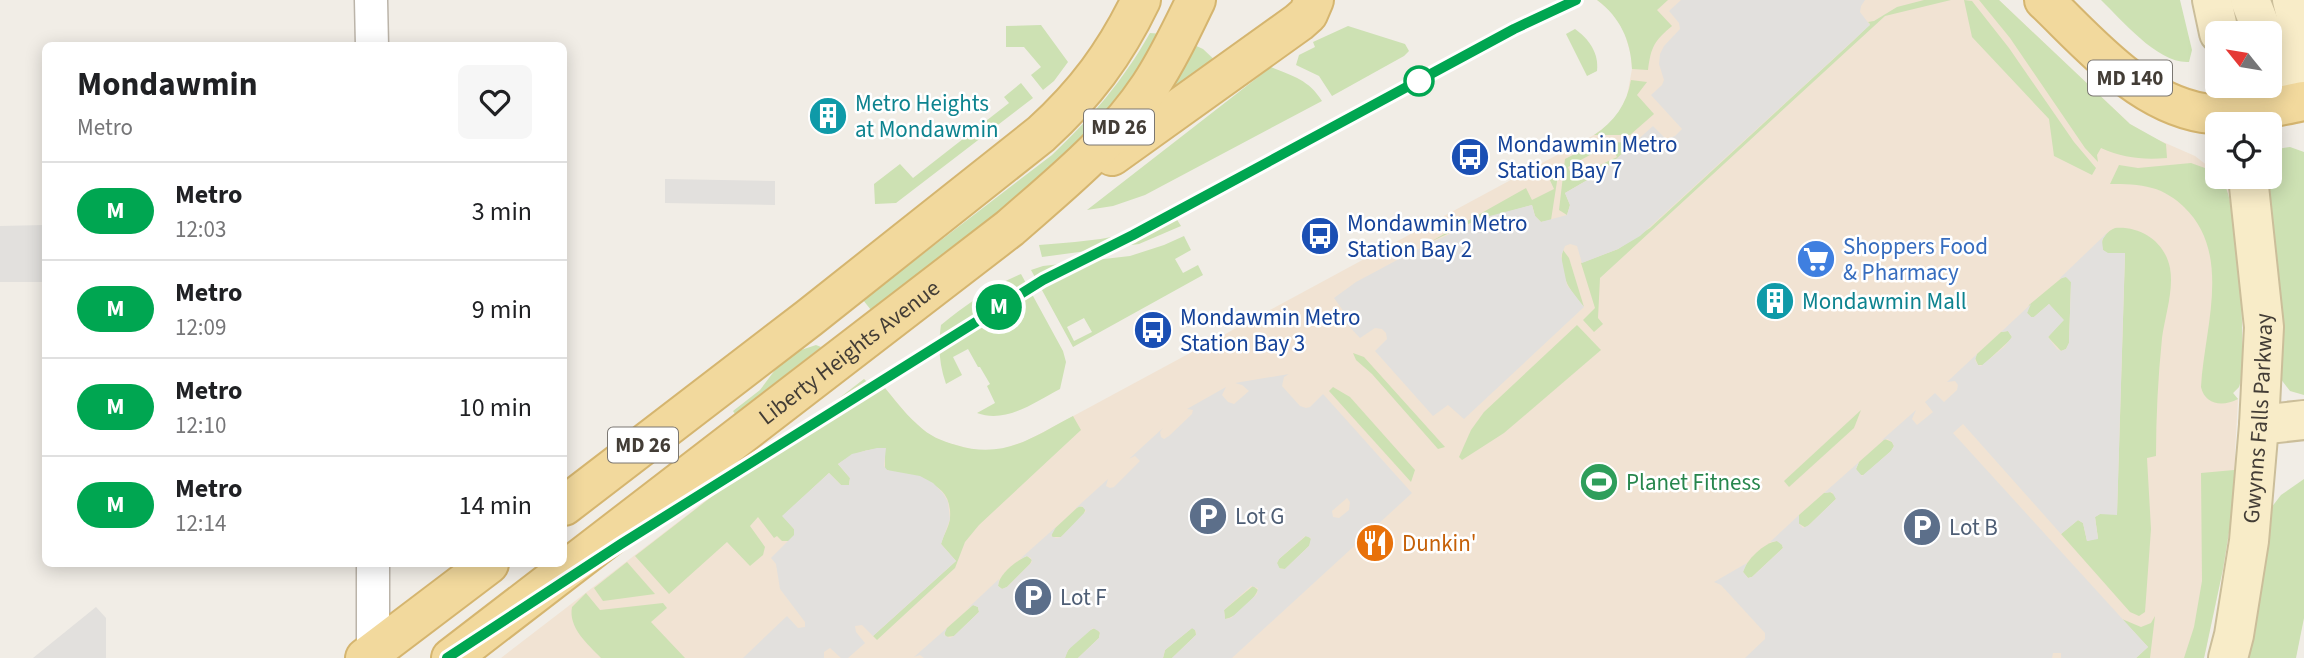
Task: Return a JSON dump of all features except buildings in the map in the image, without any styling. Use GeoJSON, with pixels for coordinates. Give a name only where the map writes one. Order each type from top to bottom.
{"type":"FeatureCollection","features":[{"type":"Feature","properties":{"kind":"main road","name":"MD 26"},"geometry":{"type":"LineString","coordinates":[[567,504],[809,318],[1041,134],[1071,107],[1091,83],[1121,38],[1140,0]]}},
{"type":"Feature","properties":{"kind":"main road","name":"Liberty Heights Avenue"},"geometry":{"type":"LineString","coordinates":[[451,658],[1010,228],[1077,169],[1110,138],[1133,110],[1164,63],[1196,0]]}},
{"type":"Feature","properties":{"kind":"main road"},"geometry":{"type":"LineString","coordinates":[[1010,228],[1300,22],[1308,14],[1314,0]]}},
{"type":"Feature","properties":{"kind":"main road","name":"MD 140"},"geometry":{"type":"LineString","coordinates":[[2044,0],[2113,65],[2147,92],[2179,106],[2204,113],[2304,101]]}},
{"type":"Feature","properties":{"kind":"main road"},"geometry":{"type":"LineString","coordinates":[[2212,0],[2216,21]]}},
{"type":"Feature","properties":{"kind":"main road"},"geometry":{"type":"LineString","coordinates":[[2250,0],[2258,21]]}},
{"type":"Feature","properties":{"kind":"main road"},"geometry":{"type":"LineString","coordinates":[[2292,0],[2304,49]]}},
{"type":"Feature","properties":{"kind":"main road"},"geometry":{"type":"LineString","coordinates":[[2282,58],[2304,85]]}},
{"type":"Feature","properties":{"kind":"main road","name":"Gwynns Falls Parkway"},"geometry":{"type":"LineString","coordinates":[[2228,658],[2249,541],[2264,327],[2249,189]]}},
{"type":"Feature","properties":{"kind":"main road"},"geometry":{"type":"LineString","coordinates":[[2259,425],[2304,420]]}},
{"type":"Feature","properties":{"kind":"main road"},"geometry":{"type":"LineString","coordinates":[[369,655],[485,567]]}},
{"type":"Feature","properties":{"kind":"street"},"geometry":{"type":"LineString","coordinates":[[371,0],[372,42]]}},
{"type":"Feature","properties":{"kind":"street"},"geometry":{"type":"LineString","coordinates":[[369,655],[373,567]]}},
{"type":"Feature","properties":{"kind":"shaded area","name":"Mondawmin Mall"},"geometry":{"type":"Polygon","coordinates":[[[1597,0],[1999,0],[2130,124],[2195,156],[2205,164],[2205,189],[2228,190],[2242,346],[2242,377],[2239,387],[2233,393],[2238,399],[2235,452],[2237,477],[2223,569],[2204,658],[501,658],[864,379],[867,382],[875,376],[909,417],[941,441],[978,451],[994,451],[1026,441],[1594,135],[1608,125],[1620,111],[1627,96],[1632,69],[1624,31],[1613,13],[1597,0]]]}},
{"type":"Feature","properties":{"kind":"shaded area"},"geometry":{"type":"Polygon","coordinates":[[[1681,0],[1865,0],[1860,12],[1870,25],[1640,236],[1618,249],[1582,263],[1577,246],[1565,246],[1561,256],[1567,285],[1584,307],[1464,419],[1448,405],[1433,416],[1375,351],[1387,339],[1386,333],[1375,328],[1360,338],[1342,319],[1344,312],[1334,298],[1356,282],[1414,251],[1486,217],[1532,205],[1535,216],[1541,222],[1567,215],[1570,205],[1565,193],[1603,171],[1653,126],[1666,139],[1675,136],[1682,129],[1651,95],[1664,80],[1659,64],[1660,54],[1680,29],[1679,23],[1669,11],[1681,0]]]}},
{"type":"Feature","properties":{"kind":"shaded area"},"geometry":{"type":"Polygon","coordinates":[[[665,179],[775,181],[775,205],[665,203],[665,179]]]}},
{"type":"Feature","properties":{"kind":"shaded area"},"geometry":{"type":"Polygon","coordinates":[[[42,225],[42,282],[0,282],[0,226],[42,225]]]}},
{"type":"Feature","properties":{"kind":"shaded area","name":"Lot B"},"geometry":{"type":"Polygon","coordinates":[[[2108,232],[2102,240],[2103,250],[2108,253],[2125,253],[2117,515],[2100,514],[2095,517],[2098,539],[2087,541],[2083,523],[2078,520],[2061,534],[1963,424],[1953,433],[2148,647],[2136,658],[2061,658],[2061,653],[2053,653],[2052,658],[1745,658],[1765,639],[1765,633],[1721,585],[1714,582],[1747,563],[1743,572],[1748,578],[1752,577],[1783,548],[1777,541],[1770,542],[1799,515],[1799,524],[1803,528],[1809,525],[1836,499],[1832,492],[1824,493],[1859,462],[1856,469],[1862,476],[1891,451],[1894,446],[1892,442],[1888,439],[1882,440],[1916,410],[1912,419],[1917,425],[1933,412],[1925,402],[1935,393],[1944,402],[1957,390],[1958,385],[1955,381],[1947,382],[1977,354],[1975,360],[1981,366],[2004,347],[2012,337],[2008,331],[2001,332],[2031,304],[2027,313],[2031,317],[2049,304],[2064,320],[2048,337],[2057,349],[2066,349],[2069,343],[2071,282],[2066,277],[2059,279],[2108,232]]]}},
{"type":"Feature","properties":{"kind":"shaded area","name":"Lot G"},"geometry":{"type":"Polygon","coordinates":[[[1289,374],[1284,377],[1282,386],[1300,406],[1306,408],[1323,394],[1412,493],[1232,658],[1172,658],[1196,635],[1192,628],[1165,650],[1163,658],[1078,658],[1099,638],[1100,632],[1093,628],[1068,650],[1065,658],[914,657],[947,628],[944,635],[950,638],[954,636],[979,612],[978,607],[973,605],[967,609],[999,579],[998,586],[1002,589],[1007,587],[1032,562],[1027,556],[1020,559],[1056,527],[1051,536],[1061,537],[1086,511],[1082,506],[1076,508],[1108,479],[1106,486],[1114,487],[1140,461],[1135,456],[1129,459],[1163,428],[1160,432],[1164,439],[1192,414],[1193,410],[1187,409],[1226,387],[1222,395],[1234,404],[1249,391],[1235,383],[1289,374]],[[1347,498],[1332,511],[1333,517],[1339,518],[1349,510],[1350,502],[1347,498]],[[1305,536],[1277,563],[1280,569],[1285,569],[1309,546],[1311,538],[1305,536]],[[1251,586],[1224,610],[1225,619],[1231,618],[1257,594],[1258,588],[1251,586]]]}},
{"type":"Feature","properties":{"kind":"shaded area"},"geometry":{"type":"Polygon","coordinates":[[[886,448],[884,466],[887,470],[920,476],[943,493],[948,502],[950,519],[941,544],[956,561],[873,636],[862,625],[855,626],[856,632],[865,643],[848,658],[841,658],[830,648],[824,652],[824,658],[743,658],[787,616],[798,628],[805,627],[805,622],[780,589],[776,564],[771,558],[794,535],[794,529],[782,516],[829,473],[841,485],[849,485],[850,478],[838,464],[852,454],[886,448]]]}},
{"type":"Feature","properties":{"kind":"shaded area"},"geometry":{"type":"Polygon","coordinates":[[[96,607],[106,618],[106,658],[33,658],[96,607]]]}},
{"type":"Feature","properties":{"kind":"green space"},"geometry":{"type":"Polygon","coordinates":[[[1597,0],[1668,0],[1657,10],[1672,26],[1654,45],[1648,70],[1632,69],[1623,30],[1612,14],[1597,0]]]}},
{"type":"Feature","properties":{"kind":"green space"},"geometry":{"type":"Polygon","coordinates":[[[1924,0],[1951,0],[1885,16],[1600,278],[1598,318],[1603,324],[1594,332],[1583,320],[1595,308],[1581,263],[1618,249],[1650,228],[1854,40],[1870,24],[1868,22],[1897,7],[1924,0]]]}},
{"type":"Feature","properties":{"kind":"green space"},"geometry":{"type":"Polygon","coordinates":[[[1964,0],[1972,1],[2009,48],[2074,142],[2096,168],[2092,175],[2054,156],[2049,119],[1972,37],[1964,0]]]}},
{"type":"Feature","properties":{"kind":"green space"},"geometry":{"type":"Polygon","coordinates":[[[1979,0],[1999,0],[2130,124],[2166,144],[2167,158],[2133,158],[2101,148],[2097,155],[2098,162],[2085,148],[2010,38],[1979,0]]]}},
{"type":"Feature","properties":{"kind":"green space"},"geometry":{"type":"Polygon","coordinates":[[[2101,0],[2180,0],[2192,50],[2189,62],[2177,61],[2153,49],[2101,0]]]}},
{"type":"Feature","properties":{"kind":"green space"},"geometry":{"type":"Polygon","coordinates":[[[1041,25],[1068,62],[1054,81],[1043,90],[1031,75],[1041,67],[1024,47],[1006,47],[1006,26],[1041,25]]]}},
{"type":"Feature","properties":{"kind":"green space"},"geometry":{"type":"Polygon","coordinates":[[[1348,26],[1405,44],[1409,51],[1332,96],[1319,76],[1296,65],[1299,55],[1315,47],[1313,42],[1348,26]]]}},
{"type":"Feature","properties":{"kind":"green space"},"geometry":{"type":"Polygon","coordinates":[[[1575,29],[1585,37],[1595,52],[1597,71],[1587,76],[1566,34],[1575,29]]]}},
{"type":"Feature","properties":{"kind":"green space"},"geometry":{"type":"Polygon","coordinates":[[[1150,33],[1164,34],[1138,78],[1049,174],[871,310],[863,300],[1052,155],[1093,113],[1140,51],[1150,33]]]}},
{"type":"Feature","properties":{"kind":"green space"},"geometry":{"type":"Polygon","coordinates":[[[1192,44],[1203,49],[1219,64],[1156,109],[1192,44]]]}},
{"type":"Feature","properties":{"kind":"green space"},"geometry":{"type":"Polygon","coordinates":[[[1271,67],[1306,83],[1322,101],[1145,195],[1113,206],[1087,210],[1271,67]]]}},
{"type":"Feature","properties":{"kind":"green space"},"geometry":{"type":"Polygon","coordinates":[[[1631,80],[1647,82],[1637,95],[1654,114],[1630,135],[1594,135],[1618,112],[1631,80]]]}},
{"type":"Feature","properties":{"kind":"green space"},"geometry":{"type":"Polygon","coordinates":[[[1021,83],[1033,98],[896,203],[875,204],[874,184],[900,164],[913,178],[1009,103],[1004,97],[1021,83]]]}},
{"type":"Feature","properties":{"kind":"green space"},"geometry":{"type":"Polygon","coordinates":[[[1637,140],[1603,171],[1565,193],[1570,205],[1567,215],[1559,210],[1565,159],[1600,141],[1629,143],[1637,140]],[[1610,144],[1568,167],[1573,178],[1617,157],[1610,144]]]}},
{"type":"Feature","properties":{"kind":"green space"},"geometry":{"type":"Polygon","coordinates":[[[2290,147],[2304,152],[2304,395],[2290,391],[2280,378],[2264,189],[2282,189],[2282,148],[2290,147]]]}},
{"type":"Feature","properties":{"kind":"green space"},"geometry":{"type":"Polygon","coordinates":[[[2191,163],[2205,168],[2205,189],[2226,189],[2231,205],[2240,281],[2242,377],[2239,387],[2233,393],[2238,399],[2215,403],[2206,398],[2201,387],[2210,317],[2212,269],[2208,247],[2199,226],[2181,204],[2161,191],[2142,186],[2110,184],[2119,165],[2138,168],[2191,163]]]}},
{"type":"Feature","properties":{"kind":"green space"},"geometry":{"type":"Polygon","coordinates":[[[1554,172],[1558,175],[1551,220],[1541,222],[1535,216],[1532,205],[1475,221],[1430,242],[1526,188],[1532,200],[1554,189],[1548,176],[1554,172]]]}},
{"type":"Feature","properties":{"kind":"green space"},"geometry":{"type":"Polygon","coordinates":[[[1174,215],[1181,226],[1139,244],[1042,257],[1039,245],[1125,234],[1174,215]]]}},
{"type":"Feature","properties":{"kind":"green space"},"geometry":{"type":"Polygon","coordinates":[[[2115,228],[2143,233],[2157,243],[2167,259],[2171,276],[2162,338],[2156,456],[2147,458],[2151,529],[2145,612],[2139,616],[2130,612],[2061,534],[2078,520],[2083,523],[2087,541],[2098,538],[2095,517],[2100,514],[2117,514],[2125,254],[2107,253],[2103,250],[2102,243],[2106,234],[2115,228]]]}},
{"type":"Feature","properties":{"kind":"green space"},"geometry":{"type":"Polygon","coordinates":[[[1184,236],[1191,250],[1175,259],[1183,273],[1198,265],[1203,275],[1073,347],[1031,270],[1043,266],[1130,256],[1184,236]],[[1084,318],[1067,327],[1074,341],[1092,332],[1084,318]]]}},
{"type":"Feature","properties":{"kind":"green space"},"geometry":{"type":"Polygon","coordinates":[[[1563,250],[1569,258],[1584,307],[1563,274],[1563,250]]]}},
{"type":"Feature","properties":{"kind":"green space"},"geometry":{"type":"Polygon","coordinates":[[[1021,274],[1063,351],[1066,362],[1060,389],[1009,414],[988,416],[977,413],[995,403],[987,386],[990,384],[968,349],[953,357],[962,375],[946,384],[940,354],[941,325],[979,297],[1021,274]]]}},
{"type":"Feature","properties":{"kind":"green space"},"geometry":{"type":"Polygon","coordinates":[[[2064,276],[2071,282],[2069,343],[2066,349],[2061,351],[2048,337],[2063,320],[2049,304],[2034,317],[2027,313],[2029,305],[2064,276]]]}},
{"type":"Feature","properties":{"kind":"green space"},"geometry":{"type":"Polygon","coordinates":[[[1577,325],[1601,350],[1504,433],[1462,460],[1459,457],[1471,430],[1484,412],[1577,325]]]}},
{"type":"Feature","properties":{"kind":"green space"},"geometry":{"type":"Polygon","coordinates":[[[2008,331],[2012,337],[2010,340],[1983,365],[1978,365],[1975,358],[1977,354],[2001,332],[2008,331]]]}},
{"type":"Feature","properties":{"kind":"green space"},"geometry":{"type":"Polygon","coordinates":[[[816,345],[821,347],[735,414],[733,411],[760,390],[781,362],[792,353],[816,345]]]}},
{"type":"Feature","properties":{"kind":"green space"},"geometry":{"type":"Polygon","coordinates":[[[1353,353],[1364,357],[1445,447],[1438,449],[1372,374],[1356,360],[1353,353]]]}},
{"type":"Feature","properties":{"kind":"green space"},"geometry":{"type":"Polygon","coordinates":[[[875,376],[922,429],[936,438],[956,445],[989,450],[1004,448],[1031,438],[1073,416],[1081,430],[979,525],[965,542],[955,568],[877,640],[873,636],[956,561],[941,544],[950,518],[945,494],[928,482],[885,469],[885,448],[860,452],[838,464],[850,478],[849,485],[841,485],[829,473],[783,516],[794,529],[794,536],[789,541],[782,541],[777,536],[774,538],[758,517],[750,526],[765,547],[763,555],[750,566],[727,542],[669,594],[635,556],[864,379],[867,382],[875,376]]]}},
{"type":"Feature","properties":{"kind":"green space"},"geometry":{"type":"Polygon","coordinates":[[[1333,387],[1350,397],[1415,470],[1411,482],[1329,391],[1333,387]]]}},
{"type":"Feature","properties":{"kind":"green space"},"geometry":{"type":"Polygon","coordinates":[[[1861,410],[1854,428],[1789,487],[1784,481],[1861,410]]]}},
{"type":"Feature","properties":{"kind":"green space"},"geometry":{"type":"Polygon","coordinates":[[[1885,439],[1894,446],[1891,451],[1864,475],[1859,475],[1856,469],[1859,462],[1885,439]]]}},
{"type":"Feature","properties":{"kind":"green space"},"geometry":{"type":"Polygon","coordinates":[[[2234,470],[2237,483],[2223,569],[2204,658],[2184,658],[2194,627],[2202,581],[2201,473],[2234,470]]]}},
{"type":"Feature","properties":{"kind":"green space"},"geometry":{"type":"Polygon","coordinates":[[[2304,479],[2304,618],[2296,658],[2242,658],[2271,508],[2281,495],[2304,479]]]}},
{"type":"Feature","properties":{"kind":"green space"},"geometry":{"type":"Polygon","coordinates":[[[1830,492],[1836,499],[1806,528],[1798,523],[1799,515],[1824,493],[1830,492]]]}},
{"type":"Feature","properties":{"kind":"green space"},"geometry":{"type":"Polygon","coordinates":[[[1079,506],[1086,508],[1083,516],[1061,537],[1052,537],[1051,532],[1079,506]]]}},
{"type":"Feature","properties":{"kind":"green space"},"geometry":{"type":"Polygon","coordinates":[[[1307,535],[1312,540],[1309,546],[1285,569],[1278,568],[1279,559],[1307,535]]]}},
{"type":"Feature","properties":{"kind":"green space"},"geometry":{"type":"Polygon","coordinates":[[[1777,541],[1783,548],[1748,578],[1743,572],[1747,563],[1761,548],[1777,541]]]}},
{"type":"Feature","properties":{"kind":"green space"},"geometry":{"type":"Polygon","coordinates":[[[1027,556],[1032,560],[1030,564],[1007,587],[1002,589],[998,586],[1001,577],[1009,568],[1027,556]]]}},
{"type":"Feature","properties":{"kind":"green space"},"geometry":{"type":"Polygon","coordinates":[[[627,562],[655,594],[603,601],[594,588],[627,562]]]}},
{"type":"Feature","properties":{"kind":"green space"},"geometry":{"type":"Polygon","coordinates":[[[1253,586],[1258,590],[1252,599],[1239,612],[1225,619],[1224,610],[1253,586]]]}},
{"type":"Feature","properties":{"kind":"green space"},"geometry":{"type":"Polygon","coordinates":[[[586,593],[600,610],[663,603],[667,608],[651,622],[685,658],[601,658],[580,635],[573,622],[572,607],[586,593]]]}},
{"type":"Feature","properties":{"kind":"green space"},"geometry":{"type":"Polygon","coordinates":[[[973,605],[978,607],[979,612],[954,636],[946,637],[944,632],[947,628],[973,605]]]}},
{"type":"Feature","properties":{"kind":"green space"},"geometry":{"type":"Polygon","coordinates":[[[2155,616],[2150,658],[2136,658],[2148,647],[2122,619],[2141,627],[2151,623],[2155,616]]]}},
{"type":"Feature","properties":{"kind":"green space"},"geometry":{"type":"Polygon","coordinates":[[[1096,628],[1100,633],[1099,638],[1078,658],[1065,658],[1077,640],[1096,628]]]}},
{"type":"Feature","properties":{"kind":"green space"},"geometry":{"type":"Polygon","coordinates":[[[1192,628],[1195,629],[1196,635],[1172,658],[1163,658],[1165,650],[1192,628]]]}},
{"type":"Feature","properties":{"kind":"metro line","name":"M"},"geometry":{"type":"LineString","coordinates":[[447,658],[621,544],[1043,280],[1133,235],[1514,29],[1576,0]]}},
{"type":"Feature","properties":{"kind":"place","name":"Metro Heights at Mondawmin"},"geometry":{"type":"Point","coordinates":[828,116]}},
{"type":"Feature","properties":{"kind":"place","name":"Mondawmin Metro Station Bay 7"},"geometry":{"type":"Point","coordinates":[1470,157]}},
{"type":"Feature","properties":{"kind":"place","name":"Mondawmin Metro Station Bay 2"},"geometry":{"type":"Point","coordinates":[1320,236]}},
{"type":"Feature","properties":{"kind":"place","name":"Shoppers Food & Pharmacy"},"geometry":{"type":"Point","coordinates":[1816,259]}},
{"type":"Feature","properties":{"kind":"place","name":"Mondawmin Mall"},"geometry":{"type":"Point","coordinates":[1775,301]}},
{"type":"Feature","properties":{"kind":"place","name":"Mondawmin Metro Station Bay 3"},"geometry":{"type":"Point","coordinates":[1153,330]}},
{"type":"Feature","properties":{"kind":"place","name":"Planet Fitness"},"geometry":{"type":"Point","coordinates":[1599,482]}},
{"type":"Feature","properties":{"kind":"place","name":"Lot G"},"geometry":{"type":"Point","coordinates":[1208,516]}},
{"type":"Feature","properties":{"kind":"place","name":"Lot B"},"geometry":{"type":"Point","coordinates":[1922,527]}},
{"type":"Feature","properties":{"kind":"place","name":"Dunkin'"},"geometry":{"type":"Point","coordinates":[1375,543]}},
{"type":"Feature","properties":{"kind":"place","name":"Lot F"},"geometry":{"type":"Point","coordinates":[1033,597]}}]}
